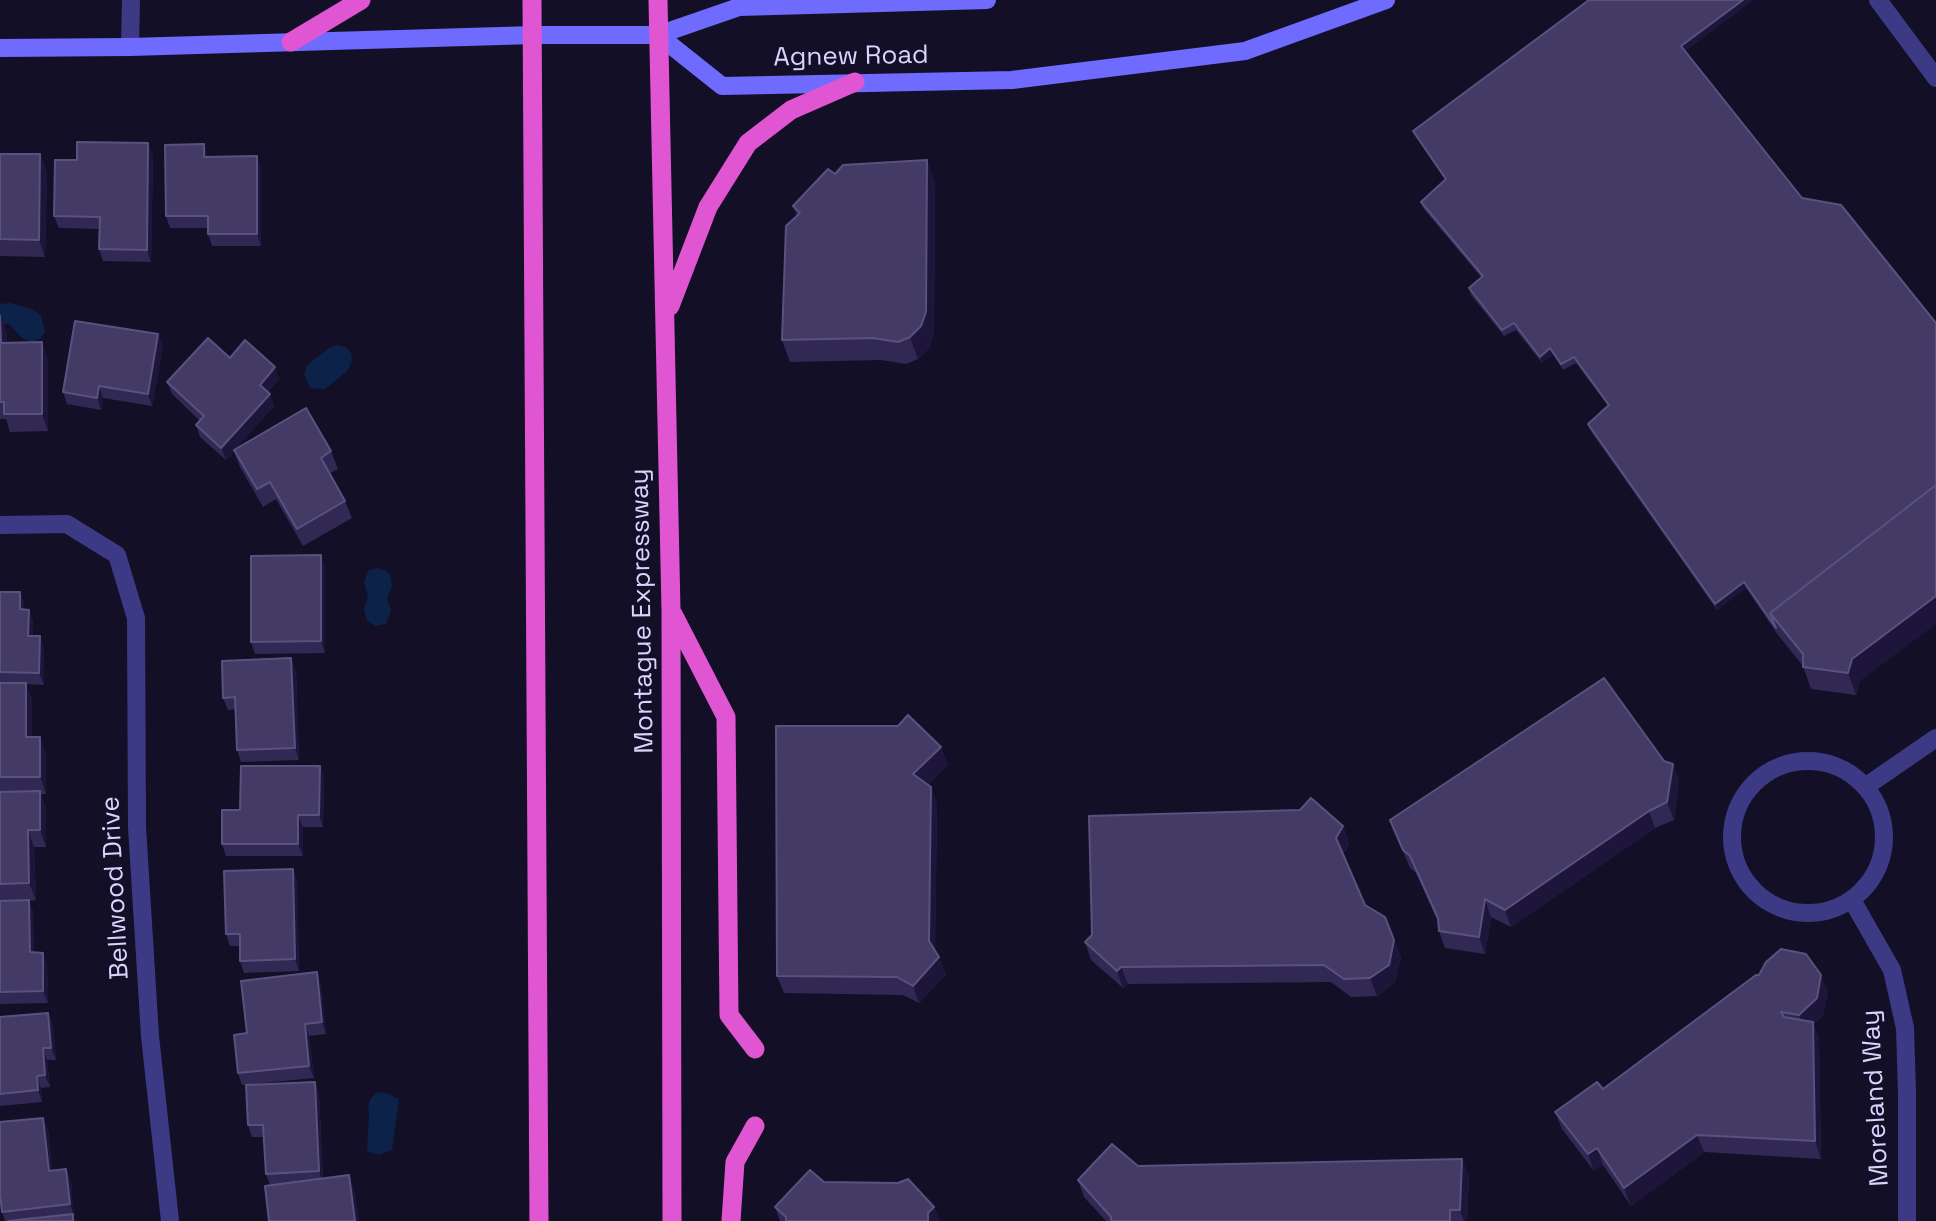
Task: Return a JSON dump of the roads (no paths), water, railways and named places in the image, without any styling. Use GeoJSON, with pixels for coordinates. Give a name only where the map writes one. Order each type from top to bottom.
{"type":"FeatureCollection","features":[{"type":"Feature","properties":{"kind":"highway"},"geometry":{"type":"LineString","coordinates":[[291,42],[361,0]]}},
{"type":"Feature","properties":{"kind":"highway"},"geometry":{"type":"LineString","coordinates":[[533,0],[540,1221]]}},
{"type":"Feature","properties":{"kind":"highway","name":"Montague Expressway"},"geometry":{"type":"LineString","coordinates":[[658,0],[671,610],[672,1221]]}},
{"type":"Feature","properties":{"kind":"highway"},"geometry":{"type":"LineString","coordinates":[[666,317],[708,207],[748,143],[792,110],[855,82]]}},
{"type":"Feature","properties":{"kind":"highway"},"geometry":{"type":"LineString","coordinates":[[671,610],[726,717],[729,1015],[755,1049]]}},
{"type":"Feature","properties":{"kind":"highway"},"geometry":{"type":"LineString","coordinates":[[731,1221],[735,1162],[755,1126]]}},
{"type":"Feature","properties":{"kind":"main road","name":"Agnew Road"},"geometry":{"type":"LineString","coordinates":[[658,35],[739,7],[987,0]]}},
{"type":"Feature","properties":{"kind":"main road","name":"Agnew Road"},"geometry":{"type":"LineString","coordinates":[[658,35],[722,86],[1012,80],[1245,51],[1386,0]]}},
{"type":"Feature","properties":{"kind":"main road"},"geometry":{"type":"LineString","coordinates":[[0,48],[130,47],[534,34],[658,35]]}},
{"type":"Feature","properties":{"kind":"street"},"geometry":{"type":"LineString","coordinates":[[130,47],[131,0]]}},
{"type":"Feature","properties":{"kind":"street"},"geometry":{"type":"LineString","coordinates":[[1878,0],[1936,78]]}},
{"type":"Feature","properties":{"kind":"street","name":"Bellwood Drive"},"geometry":{"type":"LineString","coordinates":[[0,525],[67,524],[117,555],[136,618],[137,827],[150,1036],[170,1221]]}},
{"type":"Feature","properties":{"kind":"street"},"geometry":{"type":"LineString","coordinates":[[1866,787],[1936,738]]}},
{"type":"Feature","properties":{"kind":"street"},"geometry":{"type":"LineString","coordinates":[[1816,761],[1842,768],[1866,787],[1880,810],[1885,837],[1881,864],[1867,887],[1852,900],[1829,912],[1802,914],[1768,900],[1747,882],[1735,865],[1730,839],[1734,812],[1748,789],[1767,769],[1790,762],[1816,761]]}},
{"type":"Feature","properties":{"kind":"street","name":"Moreland Way"},"geometry":{"type":"LineString","coordinates":[[1852,900],[1892,970],[1905,1028],[1907,1221]]}},
{"type":"Feature","properties":{"kind":"water"},"geometry":{"type":"Polygon","coordinates":[[[10,303],[34,310],[41,316],[45,332],[41,338],[32,342],[22,338],[9,324],[0,325],[0,304],[10,303]]]}},
{"type":"Feature","properties":{"kind":"water"},"geometry":{"type":"Polygon","coordinates":[[[331,347],[346,347],[351,353],[352,361],[348,370],[325,389],[310,388],[304,374],[307,365],[331,347]]]}},
{"type":"Feature","properties":{"kind":"water"},"geometry":{"type":"Polygon","coordinates":[[[378,568],[387,571],[391,577],[392,587],[387,598],[391,611],[386,624],[375,626],[367,620],[364,610],[368,597],[364,581],[369,570],[378,568]]]}},
{"type":"Feature","properties":{"kind":"water"},"geometry":{"type":"Polygon","coordinates":[[[378,1092],[399,1099],[392,1150],[379,1155],[367,1151],[368,1105],[378,1092]]]}}]}
